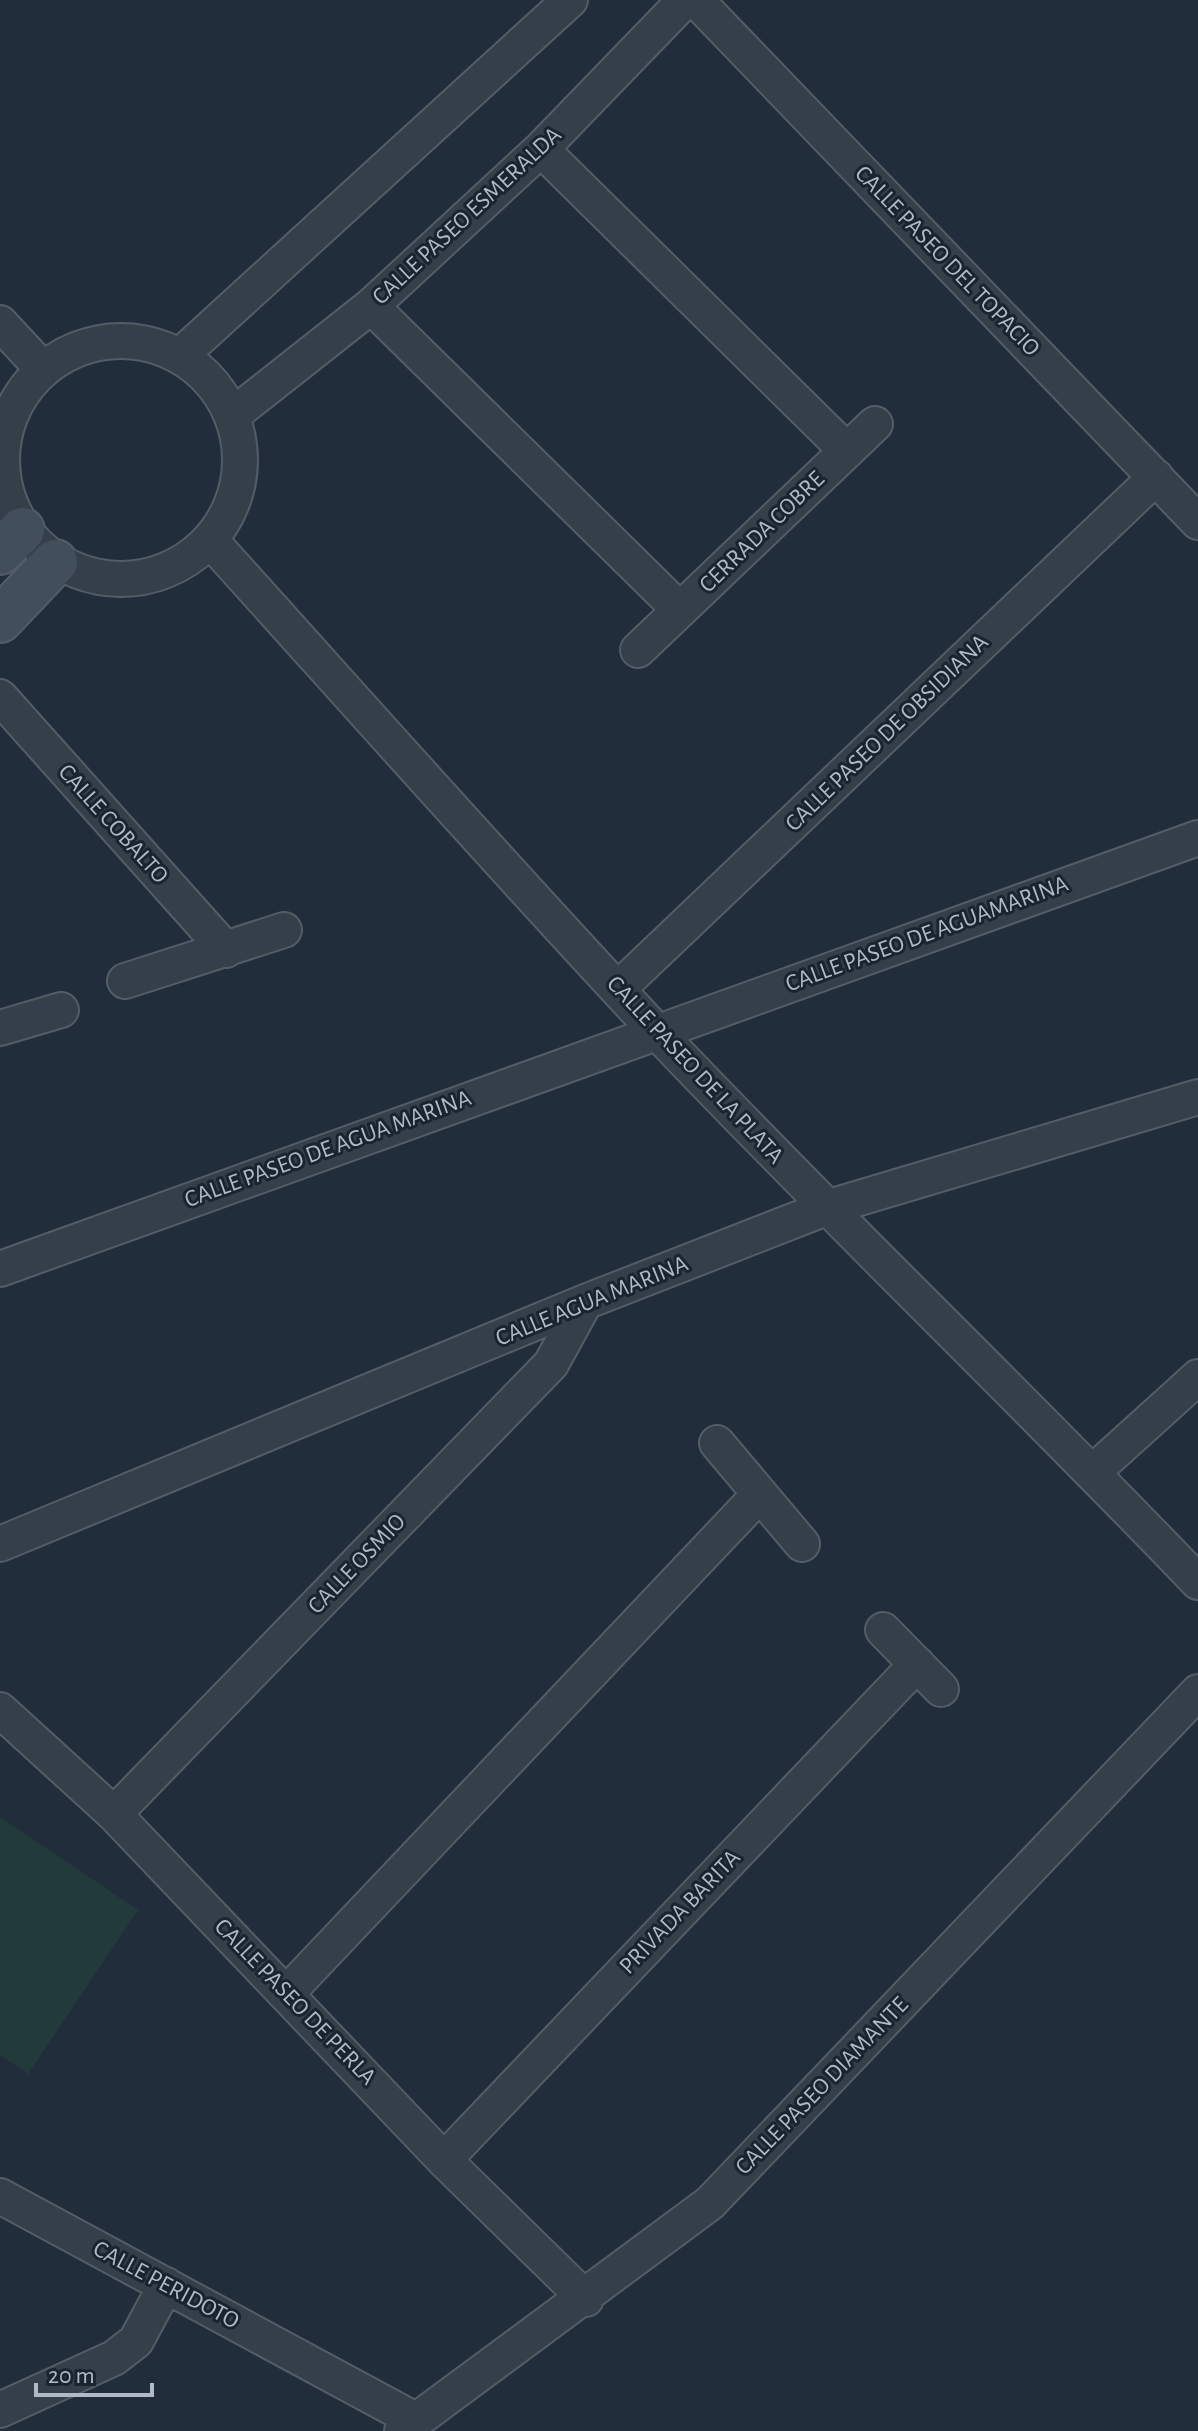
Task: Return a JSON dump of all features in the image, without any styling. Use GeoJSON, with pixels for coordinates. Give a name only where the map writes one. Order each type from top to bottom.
{"type":"FeatureCollection","features":[{"type":"Feature","properties":{"kind":"street"},"geometry":{"type":"LineString","coordinates":[[181,355],[570,0]]}},
{"type":"Feature","properties":{"kind":"street","name":"CALLE PASEO ESMERALDA"},"geometry":{"type":"LineString","coordinates":[[233,415],[371,306],[541,149],[685,0]]}},
{"type":"Feature","properties":{"kind":"street","name":"CALLE PASEO DEL TOPACIO"},"geometry":{"type":"LineString","coordinates":[[696,0],[1198,522]]}},
{"type":"Feature","properties":{"kind":"street","name":"CERRADA COBRE"},"geometry":{"type":"LineString","coordinates":[[371,306],[680,610],[847,451],[541,149]]}},
{"type":"Feature","properties":{"kind":"street"},"geometry":{"type":"LineString","coordinates":[[0,323],[40,366]]}},
{"type":"Feature","properties":{"kind":"street"},"geometry":{"type":"LineString","coordinates":[[139,340],[181,355],[224,396],[233,415],[242,455],[237,495],[211,541],[172,570],[113,582],[55,562],[11,541],[1,470],[13,408],[40,366],[94,342],[139,340]]}},
{"type":"Feature","properties":{"kind":"street"},"geometry":{"type":"LineString","coordinates":[[847,451],[875,424]]}},
{"type":"Feature","properties":{"kind":"street","name":"CALLE PASEO DE OBSIDIANA"},"geometry":{"type":"LineString","coordinates":[[618,989],[1156,477]]}},
{"type":"Feature","properties":{"kind":"street","name":"CALLE PASEO DE LA PLATA"},"geometry":{"type":"LineString","coordinates":[[211,541],[656,1030],[826,1208],[1093,1472],[1198,1582]]}},
{"type":"Feature","properties":{"kind":"street"},"geometry":{"type":"LineString","coordinates":[[0,620],[55,562]]}},
{"type":"Feature","properties":{"kind":"street"},"geometry":{"type":"LineString","coordinates":[[638,650],[680,610]]}},
{"type":"Feature","properties":{"kind":"street","name":"CALLE COBALTO"},"geometry":{"type":"LineString","coordinates":[[0,697],[226,950]]}},
{"type":"Feature","properties":{"kind":"street","name":"CALLE PASEO DE AGUAMARINA"},"geometry":{"type":"LineString","coordinates":[[656,1030],[1198,838]]}},
{"type":"Feature","properties":{"kind":"street"},"geometry":{"type":"LineString","coordinates":[[125,981],[284,930]]}},
{"type":"Feature","properties":{"kind":"street"},"geometry":{"type":"LineString","coordinates":[[2,1025],[61,1010]]}},
{"type":"Feature","properties":{"kind":"street","name":"CALLE PASEO DE AGUA MARINA"},"geometry":{"type":"LineString","coordinates":[[0,1269],[656,1030]]}},
{"type":"Feature","properties":{"kind":"street","name":"CALLE AGUA MARINA"},"geometry":{"type":"LineString","coordinates":[[0,1544],[585,1302],[826,1208],[1198,1097]]}},
{"type":"Feature","properties":{"kind":"street","name":"CALLE OSMIO"},"geometry":{"type":"LineString","coordinates":[[114,1814],[551,1364],[585,1302]]}},
{"type":"Feature","properties":{"kind":"street"},"geometry":{"type":"LineString","coordinates":[[1093,1472],[1198,1377]]}},
{"type":"Feature","properties":{"kind":"street"},"geometry":{"type":"LineString","coordinates":[[717,1443],[802,1544]]}},
{"type":"Feature","properties":{"kind":"street"},"geometry":{"type":"LineString","coordinates":[[287,1993],[760,1494]]}},
{"type":"Feature","properties":{"kind":"street"},"geometry":{"type":"LineString","coordinates":[[883,1630],[941,1689]]}},
{"type":"Feature","properties":{"kind":"street","name":"PRIVADA BARITA"},"geometry":{"type":"LineString","coordinates":[[444,2160],[917,1664]]}},
{"type":"Feature","properties":{"kind":"street","name":"CALLE PASEO DIAMANTE"},"geometry":{"type":"LineString","coordinates":[[410,2426],[586,2299],[710,2203],[1198,1692]]}},
{"type":"Feature","properties":{"kind":"street","name":"CALLE PASEO DE PERLA"},"geometry":{"type":"LineString","coordinates":[[0,1710],[114,1814],[444,2160],[586,2299]]}},
{"type":"Feature","properties":{"kind":"street","name":"CALLE PERIDOTO"},"geometry":{"type":"LineString","coordinates":[[0,2196],[166,2285],[410,2426]]}},
{"type":"Feature","properties":{"kind":"street"},"geometry":{"type":"LineString","coordinates":[[0,2410],[114,2358],[136,2341],[166,2285]]}},
{"type":"Feature","properties":{"kind":"green space"},"geometry":{"type":"Polygon","coordinates":[[[0,1817],[138,1910],[28,2074],[0,2055],[0,1817]]]}}]}
